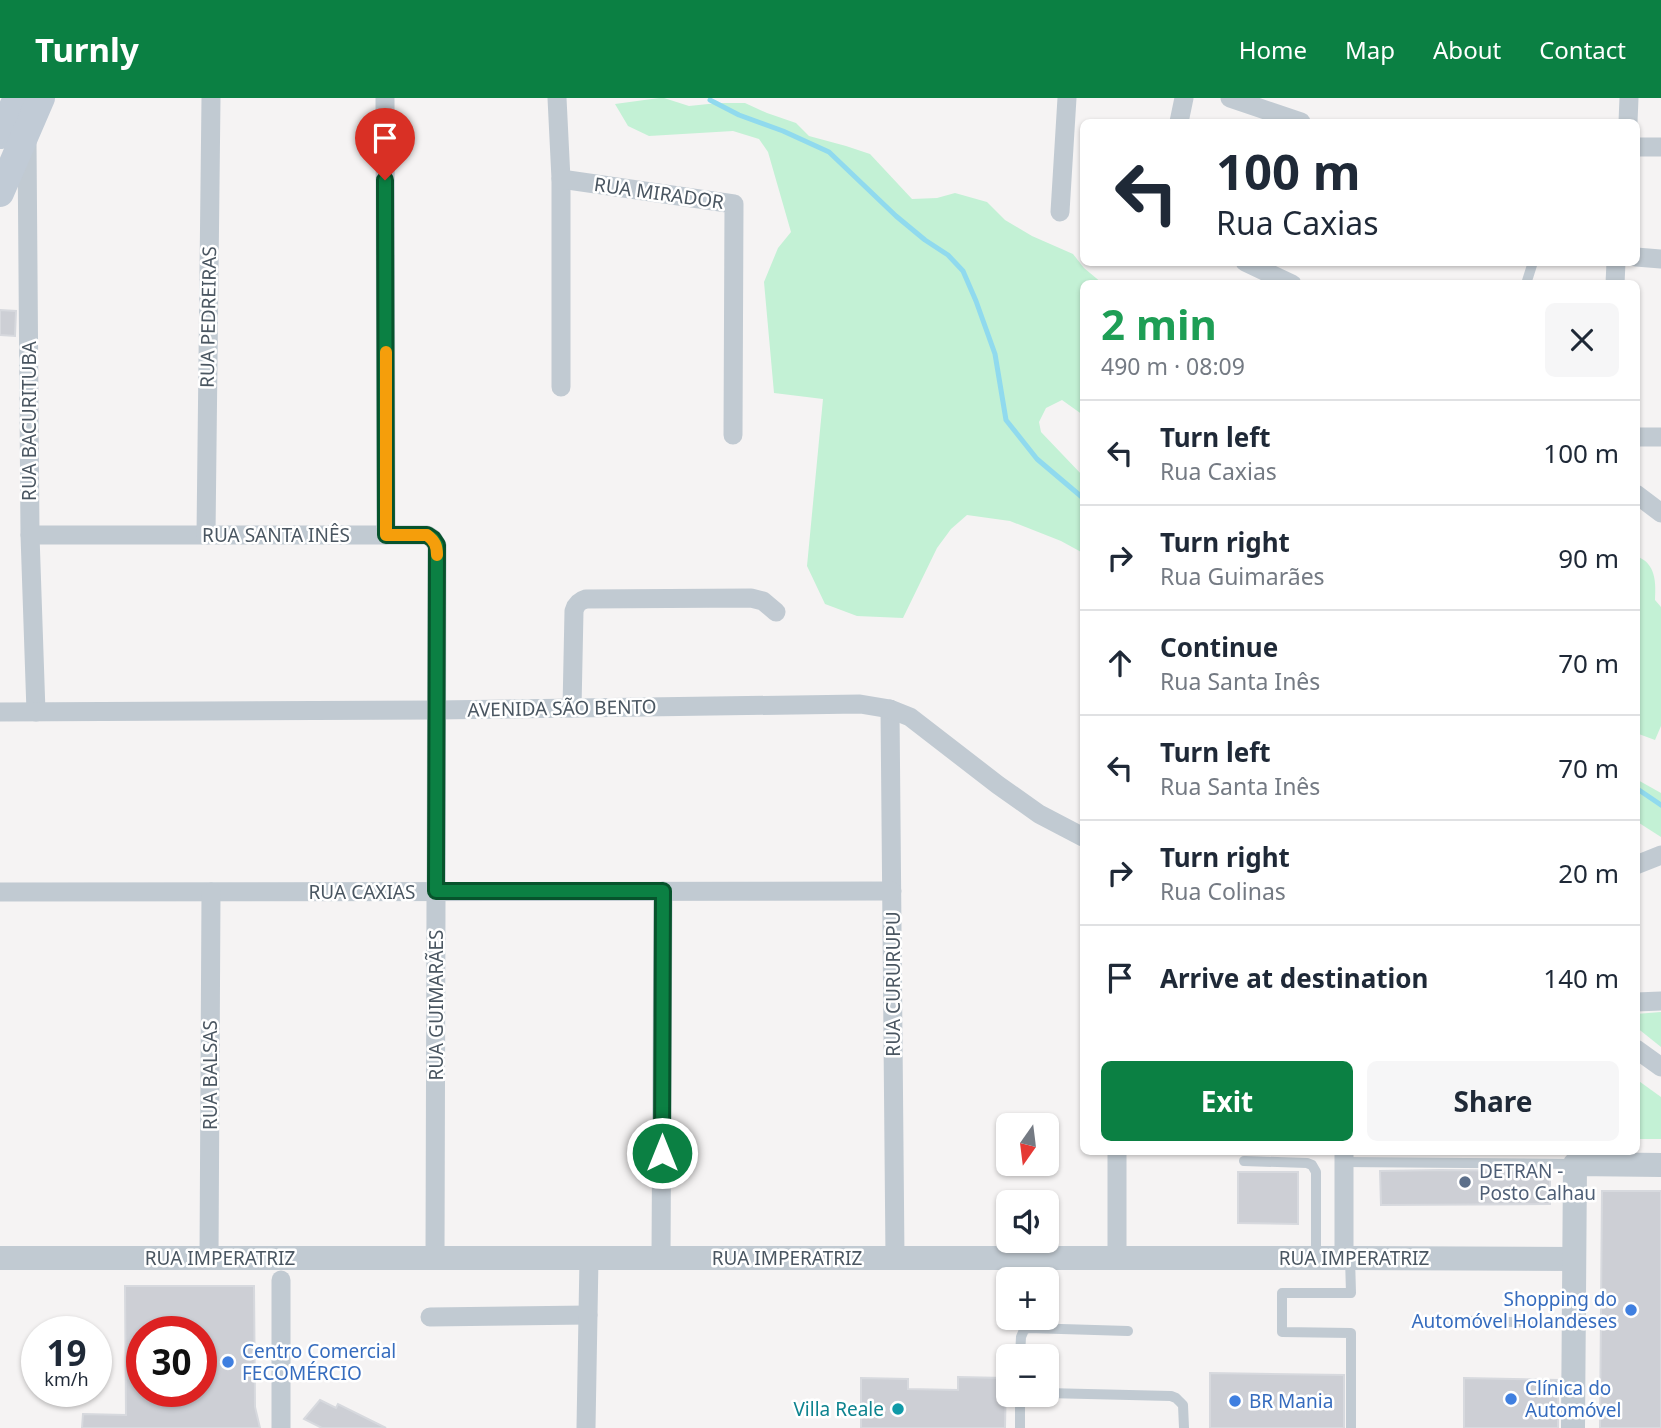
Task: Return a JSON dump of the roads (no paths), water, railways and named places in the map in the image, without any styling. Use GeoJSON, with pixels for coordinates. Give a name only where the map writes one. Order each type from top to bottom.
{"type":"FeatureCollection","features":[{"type":"Feature","properties":{"kind":"main road"},"geometry":{"type":"LineString","coordinates":[[0,193],[13,132],[16,98]]}},
{"type":"Feature","properties":{"kind":"main road"},"geometry":{"type":"LineString","coordinates":[[13,132],[41,98]]}},
{"type":"Feature","properties":{"kind":"street","name":"RUA PEDREIRAS"},"geometry":{"type":"LineString","coordinates":[[205,535],[211,98]]}},
{"type":"Feature","properties":{"kind":"street"},"geometry":{"type":"LineString","coordinates":[[385,98],[386,535]]}},
{"type":"Feature","properties":{"kind":"street"},"geometry":{"type":"LineString","coordinates":[[557,98],[561,179],[561,387]]}},
{"type":"Feature","properties":{"kind":"street"},"geometry":{"type":"LineString","coordinates":[[1060,212],[1067,98]]}},
{"type":"Feature","properties":{"kind":"street"},"geometry":{"type":"LineString","coordinates":[[1180,119],[1184,98]]}},
{"type":"Feature","properties":{"kind":"street"},"geometry":{"type":"LineString","coordinates":[[1230,98],[1292,119]]}},
{"type":"Feature","properties":{"kind":"street"},"geometry":{"type":"LineString","coordinates":[[1628,119],[1629,98]]}},
{"type":"Feature","properties":{"kind":"street","name":"RUA BACURITUBA"},"geometry":{"type":"LineString","coordinates":[[13,132],[36,712]]}},
{"type":"Feature","properties":{"kind":"street"},"geometry":{"type":"LineString","coordinates":[[1640,147],[1661,146]]}},
{"type":"Feature","properties":{"kind":"street","name":"RUA MIRADOR"},"geometry":{"type":"LineString","coordinates":[[561,179],[734,205],[733,435]]}},
{"type":"Feature","properties":{"kind":"street"},"geometry":{"type":"LineString","coordinates":[[1640,257],[1661,259]]}},
{"type":"Feature","properties":{"kind":"street"},"geometry":{"type":"LineString","coordinates":[[1254,266],[1283,280]]}},
{"type":"Feature","properties":{"kind":"street"},"geometry":{"type":"LineString","coordinates":[[1640,437],[1661,437]]}},
{"type":"Feature","properties":{"kind":"street"},"geometry":{"type":"LineString","coordinates":[[1640,497],[1661,513]]}},
{"type":"Feature","properties":{"kind":"street","name":"RUA SANTA INÊS"},"geometry":{"type":"LineString","coordinates":[[30,535],[427,535],[437,545],[436,710]]}},
{"type":"Feature","properties":{"kind":"street"},"geometry":{"type":"LineString","coordinates":[[572,708],[574,611],[580,601],[751,598],[763,601],[776,612]]}},
{"type":"Feature","properties":{"kind":"street","name":"AVENIDA SÃO BENTO"},"geometry":{"type":"LineString","coordinates":[[0,712],[860,704],[890,709],[910,718],[1039,814],[1080,835]]}},
{"type":"Feature","properties":{"kind":"street","name":"RUA CURURUPU"},"geometry":{"type":"LineString","coordinates":[[890,709],[895,1258]]}},
{"type":"Feature","properties":{"kind":"street","name":"RUA GUIMARÃES"},"geometry":{"type":"LineString","coordinates":[[435,1258],[436,710]]}},
{"type":"Feature","properties":{"kind":"street"},"geometry":{"type":"LineString","coordinates":[[1640,863],[1661,855]]}},
{"type":"Feature","properties":{"kind":"street"},"geometry":{"type":"LineString","coordinates":[[661,1258],[663,891]]}},
{"type":"Feature","properties":{"kind":"street","name":"RUA CAXIAS"},"geometry":{"type":"LineString","coordinates":[[0,892],[892,891]]}},
{"type":"Feature","properties":{"kind":"street","name":"RUA BALSAS"},"geometry":{"type":"LineString","coordinates":[[209,1258],[211,892]]}},
{"type":"Feature","properties":{"kind":"street"},"geometry":{"type":"LineString","coordinates":[[1640,1002],[1661,1001]]}},
{"type":"Feature","properties":{"kind":"street"},"geometry":{"type":"LineString","coordinates":[[1640,1052],[1661,1067]]}},
{"type":"Feature","properties":{"kind":"street"},"geometry":{"type":"LineString","coordinates":[[1117,1155],[1117,1258]]}},
{"type":"Feature","properties":{"kind":"street"},"geometry":{"type":"LineString","coordinates":[[1344,1157],[1347,1258]]}},
{"type":"Feature","properties":{"kind":"street"},"geometry":{"type":"LineString","coordinates":[[1573,1428],[1575,1158],[1661,1165]]}},
{"type":"Feature","properties":{"kind":"street","name":"RUA IMPERATRIZ"},"geometry":{"type":"LineString","coordinates":[[0,1258],[1574,1259]]}},
{"type":"Feature","properties":{"kind":"street"},"geometry":{"type":"LineString","coordinates":[[586,1428],[589,1258]]}},
{"type":"Feature","properties":{"kind":"street"},"geometry":{"type":"LineString","coordinates":[[281,1280],[281,1428]]}},
{"type":"Feature","properties":{"kind":"street"},"geometry":{"type":"LineString","coordinates":[[430,1317],[588,1315]]}},
{"type":"Feature","properties":{"kind":"lane"},"geometry":{"type":"LineString","coordinates":[[1344,1157],[1575,1158]]}},
{"type":"Feature","properties":{"kind":"lane"},"geometry":{"type":"LineString","coordinates":[[1244,1161],[1307,1163],[1315,1168],[1316,1258]]}},
{"type":"Feature","properties":{"kind":"lane"},"geometry":{"type":"LineString","coordinates":[[1347,1258],[1351,1293],[1282,1293],[1282,1332],[1351,1333],[1351,1428]]}},
{"type":"Feature","properties":{"kind":"lane"},"geometry":{"type":"LineString","coordinates":[[1439,1320],[1574,1324]]}},
{"type":"Feature","properties":{"kind":"lane"},"geometry":{"type":"LineString","coordinates":[[1021,1344],[1024,1330],[1028,1328],[1128,1331]]}},
{"type":"Feature","properties":{"kind":"lane"},"geometry":{"type":"LineString","coordinates":[[1059,1393],[1171,1396],[1183,1405],[1184,1428]]}},
{"type":"Feature","properties":{"kind":"lane"},"geometry":{"type":"LineString","coordinates":[[1020,1407],[1020,1428]]}},
{"type":"Feature","properties":{"kind":"waterway"},"geometry":{"type":"LineString","coordinates":[[710,100],[739,115],[829,152],[896,216],[948,255],[963,271],[995,354],[1006,420],[1037,459],[1080,495]]}},
{"type":"Feature","properties":{"kind":"waterway"},"geometry":{"type":"LineString","coordinates":[[1640,791],[1661,805]]}},
{"type":"Feature","properties":{"kind":"place","name":"DETRAN - Posto Calhau"},"geometry":{"type":"Point","coordinates":[1465,1182]}},
{"type":"Feature","properties":{"kind":"place","name":"Shopping do Automóvel Holandeses"},"geometry":{"type":"Point","coordinates":[1631,1310]}},
{"type":"Feature","properties":{"kind":"place","name":"Centro Comercial FECOMÉRCIO"},"geometry":{"type":"Point","coordinates":[228,1362]}},
{"type":"Feature","properties":{"kind":"place","name":"Clínica do Automóvel"},"geometry":{"type":"Point","coordinates":[1511,1399]}},
{"type":"Feature","properties":{"kind":"place","name":"BR Mania"},"geometry":{"type":"Point","coordinates":[1235,1401]}},
{"type":"Feature","properties":{"kind":"place","name":"Villa Reale"},"geometry":{"type":"Point","coordinates":[898,1409]}}]}
